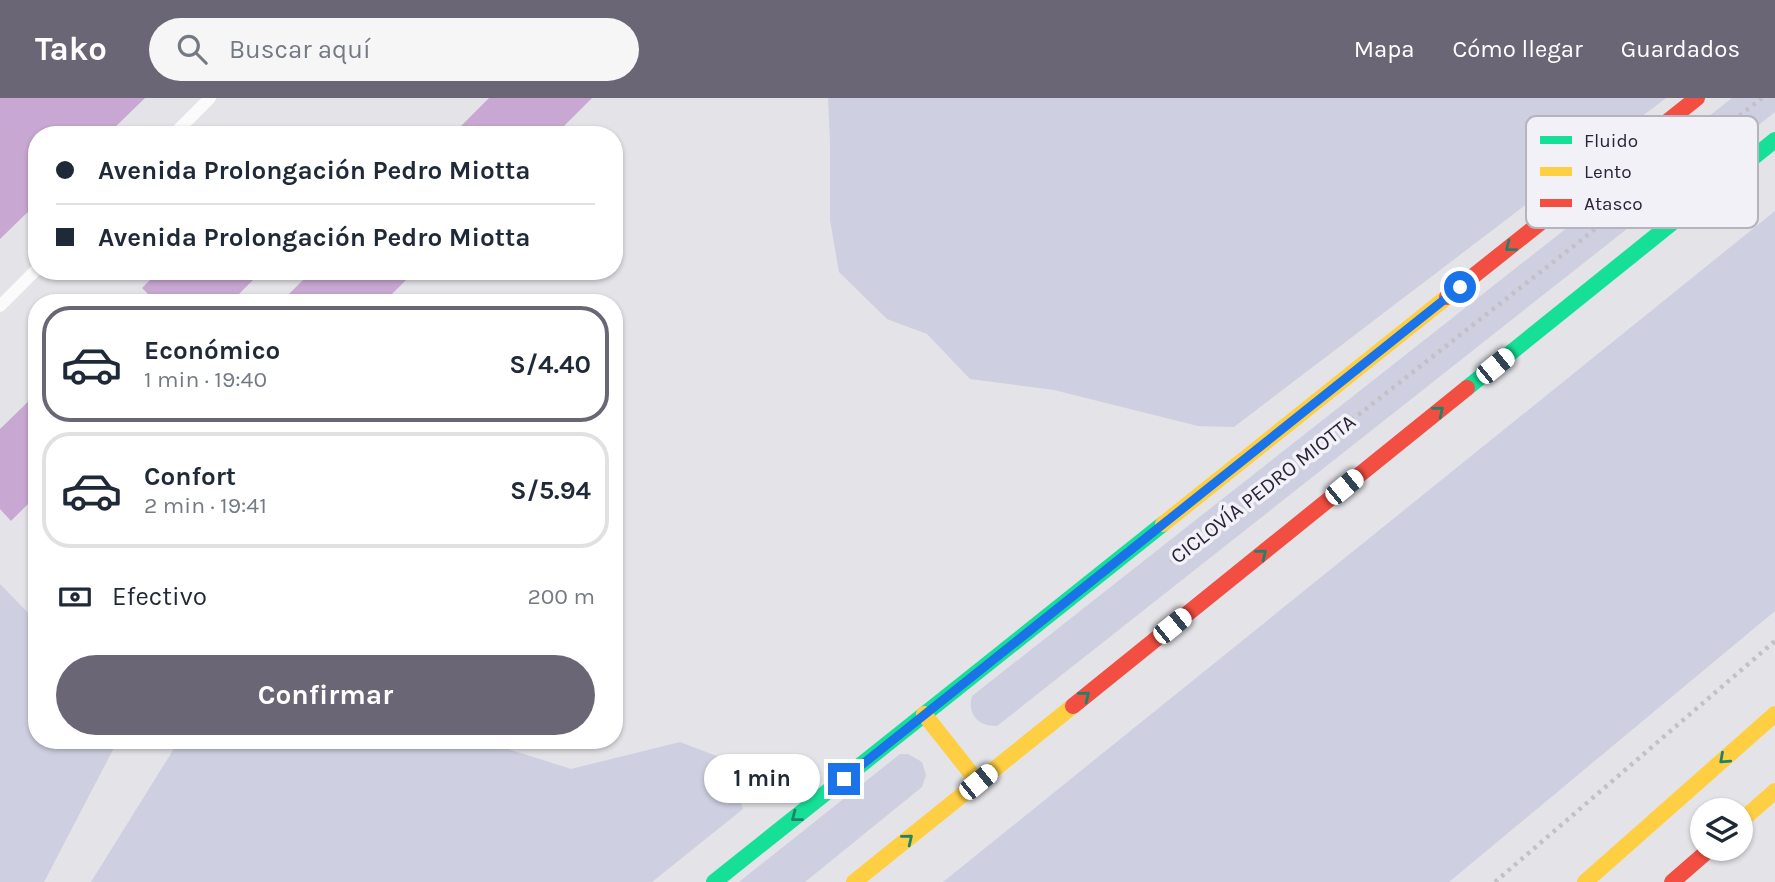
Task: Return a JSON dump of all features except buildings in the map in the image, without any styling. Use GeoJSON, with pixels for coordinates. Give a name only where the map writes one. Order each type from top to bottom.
{"type":"FeatureCollection","features":[{"type":"Feature","properties":{"kind":"main road"},"geometry":{"type":"LineString","coordinates":[[1674,116],[1697,98]]}},
{"type":"Feature","properties":{"kind":"main road"},"geometry":{"type":"LineString","coordinates":[[1758,155],[1775,141]]}},
{"type":"Feature","properties":{"kind":"main road"},"geometry":{"type":"LineString","coordinates":[[714,882],[1534,228]]}},
{"type":"Feature","properties":{"kind":"main road"},"geometry":{"type":"LineString","coordinates":[[854,882],[1667,228]]}},
{"type":"Feature","properties":{"kind":"main road"},"geometry":{"type":"LineString","coordinates":[[924,714],[978,782]]}},
{"type":"Feature","properties":{"kind":"main road"},"geometry":{"type":"LineString","coordinates":[[1585,882],[1775,714]]}},
{"type":"Feature","properties":{"kind":"main road"},"geometry":{"type":"LineString","coordinates":[[1753,811],[1775,792]]}},
{"type":"Feature","properties":{"kind":"main road"},"geometry":{"type":"LineString","coordinates":[[1672,882],[1696,861]]}},
{"type":"Feature","properties":{"kind":"lane"},"geometry":{"type":"LineString","coordinates":[[182,126],[210,98]]}},
{"type":"Feature","properties":{"kind":"lane"},"geometry":{"type":"LineString","coordinates":[[0,306],[28,279]]}},
{"type":"Feature","properties":{"kind":"path","name":"CICLOVÍA PEDRO MIOTTA"},"geometry":{"type":"LineString","coordinates":[[1739,116],[1762,98]]}},
{"type":"Feature","properties":{"kind":"path","name":"CICLOVÍA PEDRO MIOTTA"},"geometry":{"type":"LineString","coordinates":[[1161,569],[1596,228]]}},
{"type":"Feature","properties":{"kind":"path"},"geometry":{"type":"LineString","coordinates":[[1495,882],[1775,641]]}},
{"type":"Feature","properties":{"kind":"shaded area"},"geometry":{"type":"Polygon","coordinates":[[[0,98],[145,98],[116,126],[28,126],[28,212],[0,239],[0,98]]]}},
{"type":"Feature","properties":{"kind":"shaded area"},"geometry":{"type":"Polygon","coordinates":[[[489,98],[592,98],[564,126],[461,126],[489,98]]]}},
{"type":"Feature","properties":{"kind":"shaded area"},"geometry":{"type":"Polygon","coordinates":[[[828,98],[1666,98],[1642,116],[1526,116],[1526,205],[1234,427],[1198,426],[1054,390],[970,379],[927,334],[887,319],[839,272],[830,220],[828,98]]]}},
{"type":"Feature","properties":{"kind":"shaded area"},"geometry":{"type":"Polygon","coordinates":[[[1732,98],[1775,98],[1775,112],[1758,125],[1758,116],[1709,116],[1732,98]]]}},
{"type":"Feature","properties":{"kind":"shaded area"},"geometry":{"type":"Polygon","coordinates":[[[1775,211],[1775,611],[1449,882],[943,882],[1754,228],[1758,228],[1758,225],[1775,211]]]}},
{"type":"Feature","properties":{"kind":"shaded area"},"geometry":{"type":"Polygon","coordinates":[[[1567,228],[1628,228],[997,726],[979,722],[971,708],[972,696],[1567,228]]]}},
{"type":"Feature","properties":{"kind":"shaded area"},"geometry":{"type":"Polygon","coordinates":[[[150,280],[253,280],[239,294],[148,294],[142,288],[150,280]]]}},
{"type":"Feature","properties":{"kind":"shaded area"},"geometry":{"type":"Polygon","coordinates":[[[303,280],[406,280],[392,294],[289,294],[303,280]]]}},
{"type":"Feature","properties":{"kind":"shaded area"},"geometry":{"type":"Polygon","coordinates":[[[28,402],[28,504],[11,521],[0,509],[0,429],[28,402]]]}},
{"type":"Feature","properties":{"kind":"shaded area"},"geometry":{"type":"Polygon","coordinates":[[[0,584],[28,613],[28,749],[113,749],[44,882],[0,882],[0,584]]]}},
{"type":"Feature","properties":{"kind":"shaded area"},"geometry":{"type":"Polygon","coordinates":[[[680,742],[727,760],[743,809],[652,882],[91,882],[174,749],[508,749],[571,769],[680,742]]]}},
{"type":"Feature","properties":{"kind":"shaded area"},"geometry":{"type":"Polygon","coordinates":[[[900,754],[908,754],[922,762],[926,775],[922,787],[805,882],[739,882],[900,754]]]}},
{"type":"Feature","properties":{"kind":"traffic: fast"},"geometry":{"type":"LineString","coordinates":[[1758,154],[1775,140]]}},
{"type":"Feature","properties":{"kind":"traffic: fast"},"geometry":{"type":"LineString","coordinates":[[1467,388],[1666,228]]}},
{"type":"Feature","properties":{"kind":"traffic: fast"},"geometry":{"type":"LineString","coordinates":[[714,882],[1163,524]]}},
{"type":"Feature","properties":{"kind":"traffic: slow"},"geometry":{"type":"LineString","coordinates":[[1163,524],[1447,297]]}},
{"type":"Feature","properties":{"kind":"traffic: slow"},"geometry":{"type":"LineString","coordinates":[[854,882],[1073,706]]}},
{"type":"Feature","properties":{"kind":"traffic: slow"},"geometry":{"type":"LineString","coordinates":[[924,714],[978,782]]}},
{"type":"Feature","properties":{"kind":"traffic: slow"},"geometry":{"type":"LineString","coordinates":[[1585,882],[1775,714]]}},
{"type":"Feature","properties":{"kind":"traffic: slow"},"geometry":{"type":"LineString","coordinates":[[1753,810],[1775,791]]}},
{"type":"Feature","properties":{"kind":"traffic: jam"},"geometry":{"type":"LineString","coordinates":[[1674,116],[1697,98]]}},
{"type":"Feature","properties":{"kind":"traffic: jam"},"geometry":{"type":"LineString","coordinates":[[1447,297],[1534,228]]}},
{"type":"Feature","properties":{"kind":"traffic: jam"},"geometry":{"type":"LineString","coordinates":[[1073,706],[1467,388]]}},
{"type":"Feature","properties":{"kind":"traffic: jam"},"geometry":{"type":"LineString","coordinates":[[1672,882],[1696,861]]}},
{"type":"Feature","properties":{"kind":"route"},"geometry":{"type":"LineString","coordinates":[[844,779],[1460,287]]}}]}
